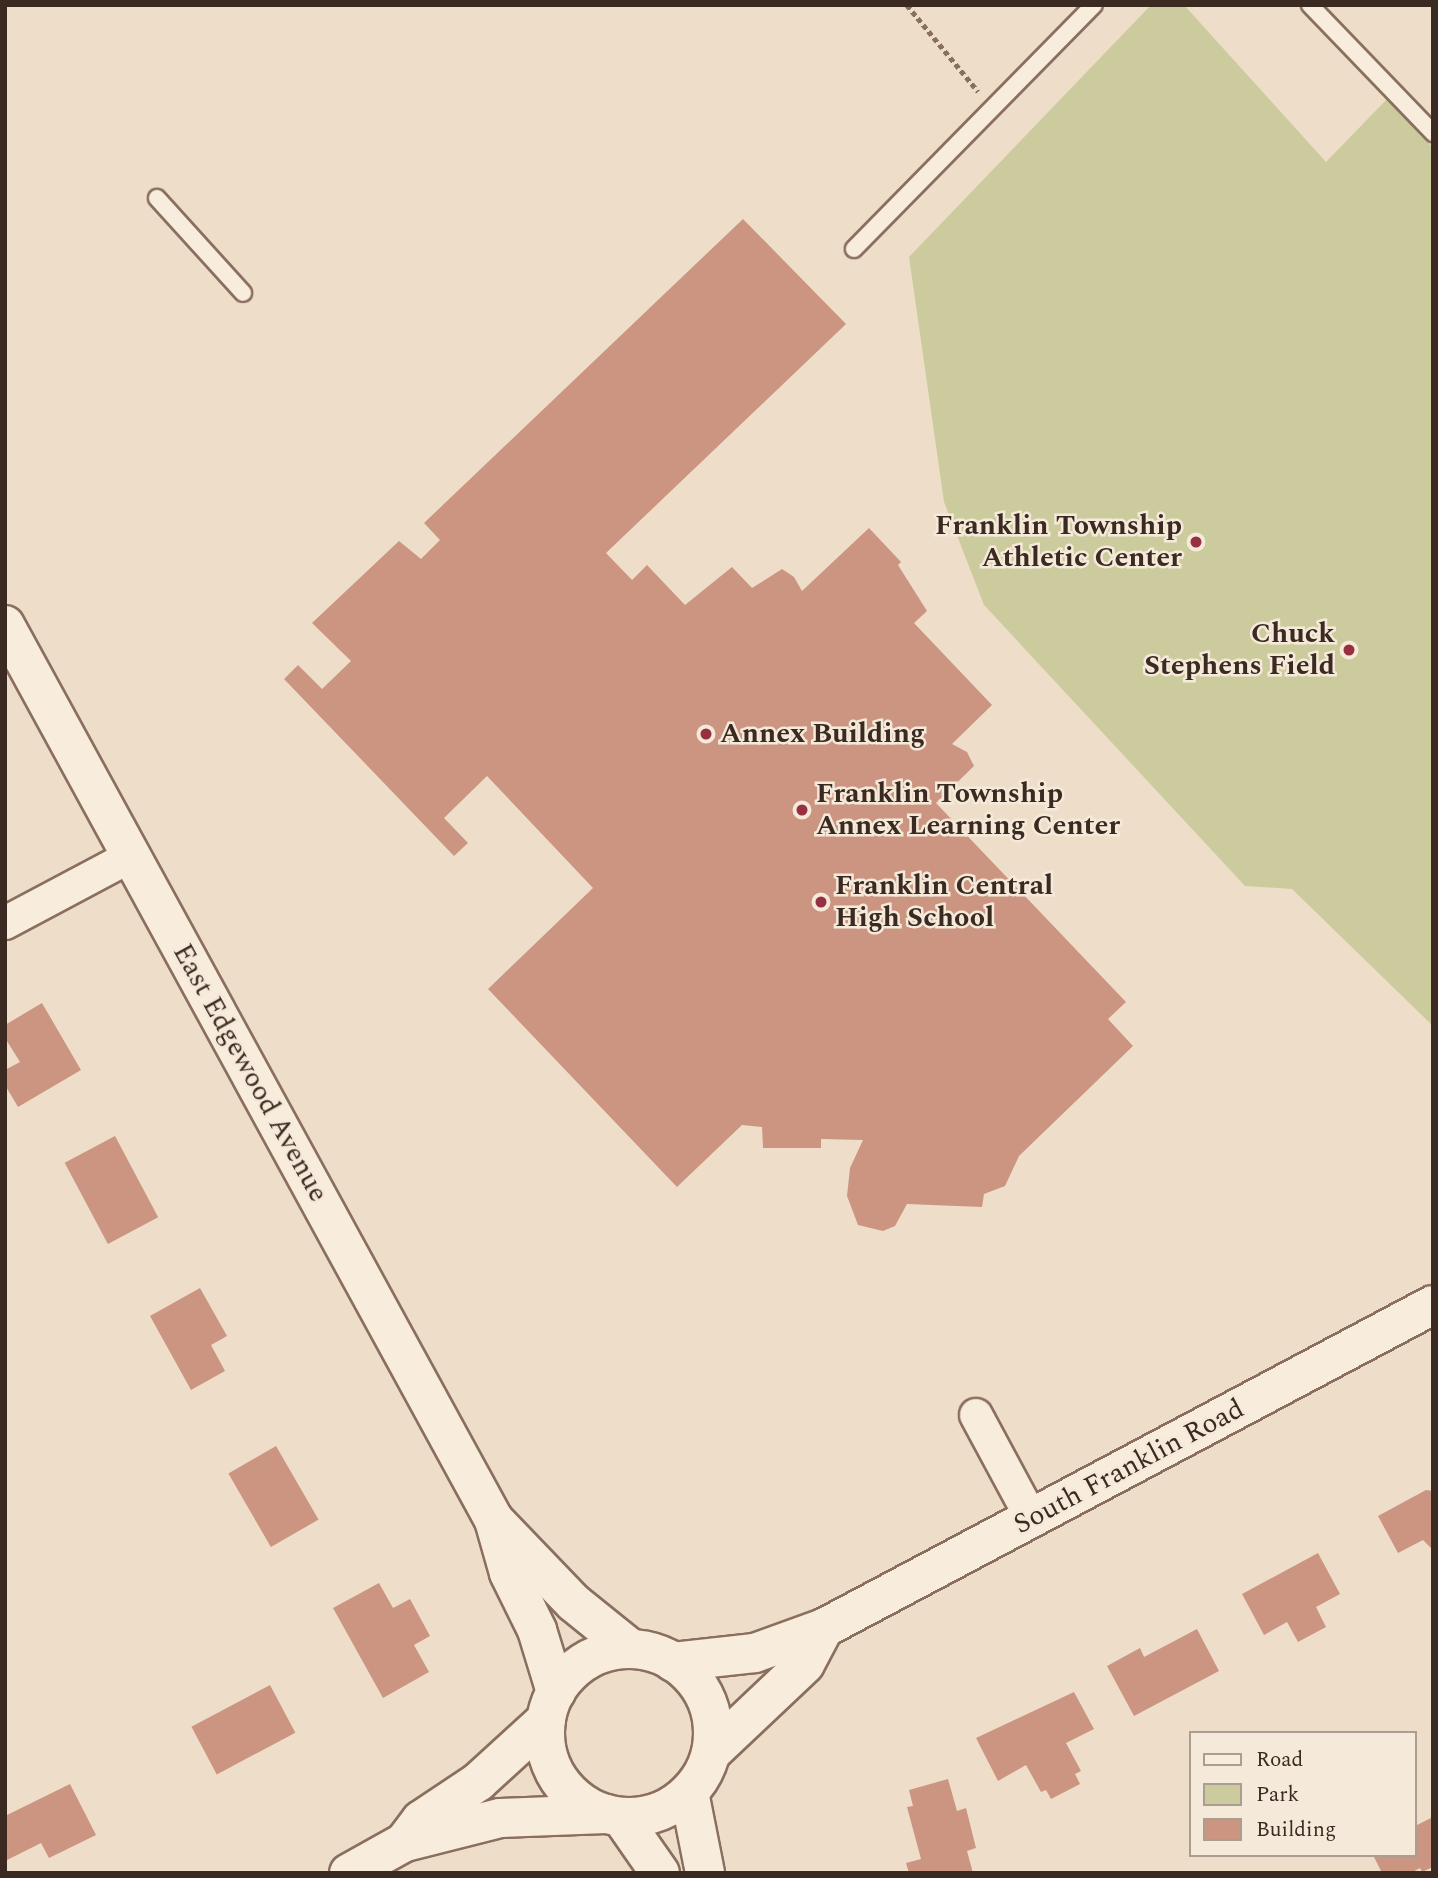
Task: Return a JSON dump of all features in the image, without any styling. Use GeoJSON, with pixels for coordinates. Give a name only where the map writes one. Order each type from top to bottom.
{"type":"FeatureCollection","features":[{"type":"Feature","properties":{"kind":"main road","name":"East Edgewood Avenue"},"geometry":{"type":"LineString","coordinates":[[5,625],[494,1520]]}},
{"type":"Feature","properties":{"kind":"main road","name":"South Franklin Road"},"geometry":{"type":"LineString","coordinates":[[673,1662],[755,1653],[824,1628],[1433,1305]]}},
{"type":"Feature","properties":{"kind":"main road"},"geometry":{"type":"LineString","coordinates":[[494,1520],[530,1553],[568,1598],[631,1649],[673,1662],[696,1682],[710,1708],[711,1753]]}},
{"type":"Feature","properties":{"kind":"main road"},"geometry":{"type":"LineString","coordinates":[[494,1520],[509,1573],[537,1630],[551,1706],[547,1750],[559,1778],[579,1800],[613,1815],[660,1873]]}},
{"type":"Feature","properties":{"kind":"main road"},"geometry":{"type":"LineString","coordinates":[[349,1873],[405,1842],[513,1816],[658,1812],[689,1792],[711,1753],[805,1664],[824,1628]]}},
{"type":"Feature","properties":{"kind":"main road"},"geometry":{"type":"LineString","coordinates":[[405,1842],[421,1820],[485,1777],[551,1706],[587,1660],[631,1649]]}},
{"type":"Feature","properties":{"kind":"main road"},"geometry":{"type":"LineString","coordinates":[[689,1792],[705,1873]]}},
{"type":"Feature","properties":{"kind":"street"},"geometry":{"type":"LineString","coordinates":[[5,923],[131,856]]}},
{"type":"Feature","properties":{"kind":"street"},"geometry":{"type":"LineString","coordinates":[[976,1415],[1032,1519]]}},
{"type":"Feature","properties":{"kind":"lane"},"geometry":{"type":"LineString","coordinates":[[855,249],[1094,5]]}},
{"type":"Feature","properties":{"kind":"lane"},"geometry":{"type":"LineString","coordinates":[[1310,5],[1433,133]]}},
{"type":"Feature","properties":{"kind":"lane"},"geometry":{"type":"LineString","coordinates":[[157,198],[243,293]]}},
{"type":"Feature","properties":{"kind":"path"},"geometry":{"type":"LineString","coordinates":[[907,5],[992,109]]}},
{"type":"Feature","properties":{"kind":"green space","name":"Franklin Township Athletic Center"},"geometry":{"type":"Polygon","coordinates":[[[1151,5],[1184,5],[1326,162],[1388,98],[1433,148],[1433,1026],[1292,889],[1245,886],[984,605],[944,502],[909,257],[1151,5]]]}},
{"type":"Feature","properties":{"kind":"building","name":"Annex Building"},"geometry":{"type":"Polygon","coordinates":[[[743,219],[846,324],[606,553],[632,580],[647,565],[685,605],[732,567],[752,588],[782,569],[794,577],[802,591],[869,528],[901,562],[898,565],[927,611],[914,623],[992,705],[952,744],[967,752],[974,766],[936,803],[1126,1002],[1108,1019],[1133,1046],[1019,1156],[1005,1186],[984,1194],[982,1207],[907,1204],[895,1226],[883,1231],[858,1225],[847,1196],[850,1168],[863,1140],[821,1139],[821,1148],[763,1148],[762,1127],[742,1125],[677,1187],[488,989],[593,888],[487,776],[444,818],[468,843],[454,856],[284,679],[298,665],[322,689],[351,661],[312,623],[399,541],[421,559],[440,540],[424,523],[743,219]]]}},
{"type":"Feature","properties":{"kind":"building"},"geometry":{"type":"Polygon","coordinates":[[[42,1003],[81,1070],[18,1107],[5,1085],[5,1070],[20,1062],[5,1038],[5,1025],[42,1003]]]}},
{"type":"Feature","properties":{"kind":"building"},"geometry":{"type":"Polygon","coordinates":[[[115,1136],[158,1217],[108,1244],[65,1163],[115,1136]]]}},
{"type":"Feature","properties":{"kind":"building"},"geometry":{"type":"Polygon","coordinates":[[[200,1288],[227,1336],[211,1345],[225,1371],[191,1390],[150,1316],[200,1288]]]}},
{"type":"Feature","properties":{"kind":"building"},"geometry":{"type":"Polygon","coordinates":[[[276,1446],[318,1520],[271,1547],[228,1474],[276,1446]]]}},
{"type":"Feature","properties":{"kind":"building"},"geometry":{"type":"Polygon","coordinates":[[[1426,1490],[1433,1491],[1433,1550],[1423,1540],[1398,1553],[1378,1516],[1426,1490]]]}},
{"type":"Feature","properties":{"kind":"building"},"geometry":{"type":"Polygon","coordinates":[[[1318,1553],[1340,1594],[1316,1607],[1326,1627],[1298,1642],[1287,1622],[1264,1635],[1242,1594],[1318,1553]]]}},
{"type":"Feature","properties":{"kind":"building"},"geometry":{"type":"Polygon","coordinates":[[[379,1583],[393,1608],[410,1599],[430,1636],[414,1645],[429,1672],[383,1698],[333,1608],[379,1583]]]}},
{"type":"Feature","properties":{"kind":"building"},"geometry":{"type":"Polygon","coordinates":[[[1197,1629],[1219,1671],[1134,1716],[1107,1666],[1140,1648],[1144,1657],[1197,1629]]]}},
{"type":"Feature","properties":{"kind":"building"},"geometry":{"type":"Polygon","coordinates":[[[270,1685],[295,1733],[217,1774],[191,1727],[270,1685]]]}},
{"type":"Feature","properties":{"kind":"building"},"geometry":{"type":"Polygon","coordinates":[[[1074,1692],[1094,1729],[1066,1743],[1081,1771],[1075,1774],[1080,1784],[1051,1799],[1046,1790],[1041,1792],[1026,1765],[998,1781],[976,1738],[1074,1692]]]}},
{"type":"Feature","properties":{"kind":"building"},"geometry":{"type":"Polygon","coordinates":[[[948,1779],[957,1811],[966,1808],[976,1848],[967,1851],[973,1873],[909,1873],[906,1863],[921,1859],[907,1807],[913,1806],[909,1790],[948,1779]]]}},
{"type":"Feature","properties":{"kind":"building"},"geometry":{"type":"Polygon","coordinates":[[[70,1784],[96,1835],[49,1858],[41,1843],[5,1861],[5,1816],[70,1784]]]}},
{"type":"Feature","properties":{"kind":"building"},"geometry":{"type":"Polygon","coordinates":[[[1433,1817],[1433,1867],[1422,1872],[1420,1868],[1411,1873],[1382,1873],[1374,1857],[1417,1857],[1417,1825],[1433,1817]]]}},
{"type":"Feature","properties":{"kind":"place","name":"Franklin Township Athletic Center"},"geometry":{"type":"Point","coordinates":[1196,542]}},
{"type":"Feature","properties":{"kind":"place","name":"Chuck Stephens Field"},"geometry":{"type":"Point","coordinates":[1349,650]}},
{"type":"Feature","properties":{"kind":"place","name":"Annex Building"},"geometry":{"type":"Point","coordinates":[706,734]}},
{"type":"Feature","properties":{"kind":"place","name":"Franklin Township Annex Learning Center"},"geometry":{"type":"Point","coordinates":[802,810]}},
{"type":"Feature","properties":{"kind":"place","name":"Franklin Central High School"},"geometry":{"type":"Point","coordinates":[821,902]}}]}
